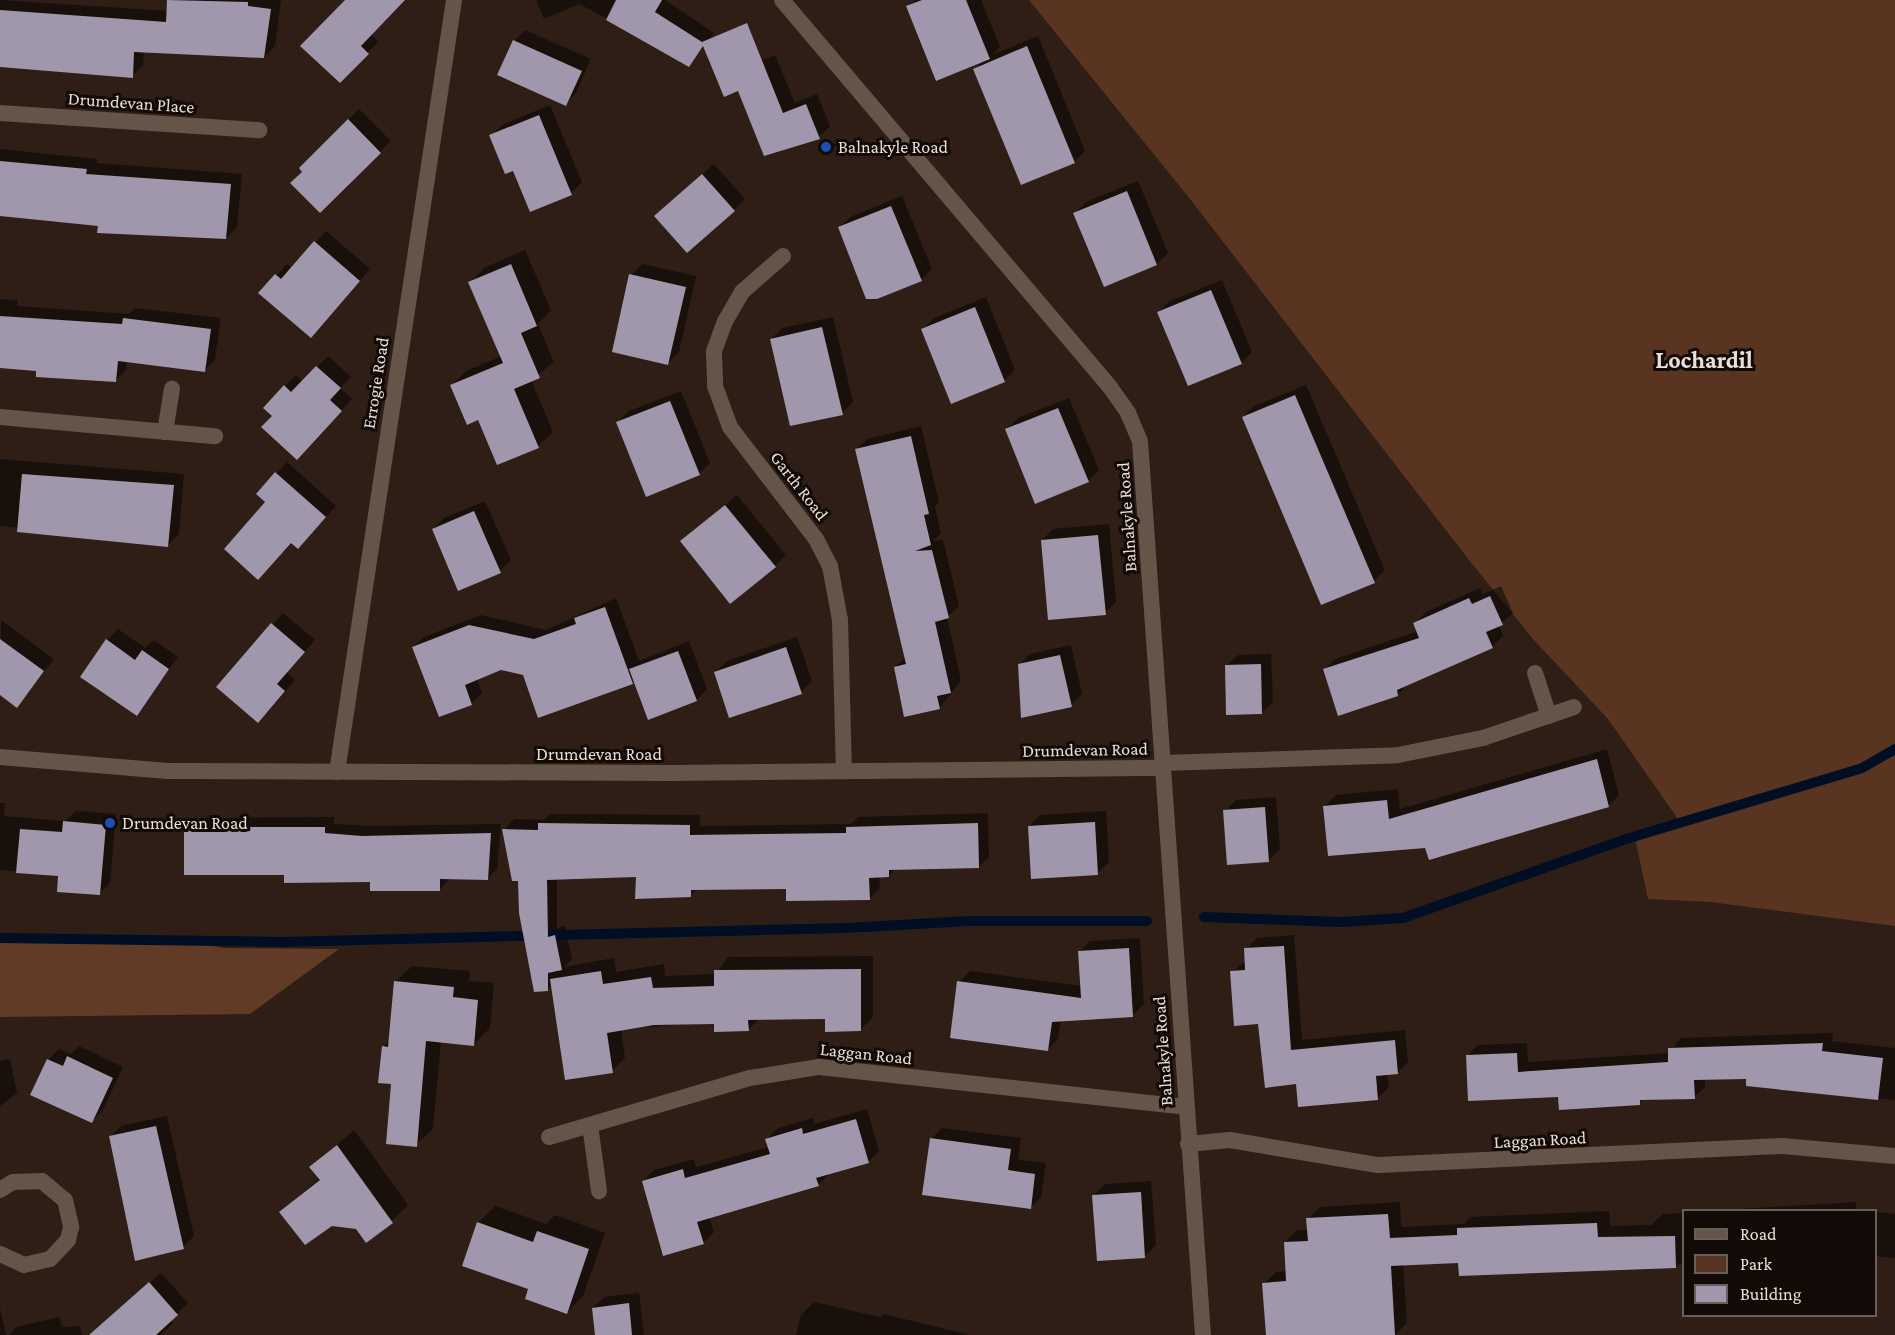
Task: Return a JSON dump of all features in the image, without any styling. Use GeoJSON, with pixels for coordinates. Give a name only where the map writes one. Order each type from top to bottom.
{"type":"FeatureCollection","features":[{"type":"Feature","properties":{"kind":"street","name":"Errogie Road"},"geometry":{"type":"LineString","coordinates":[[337,772],[454,0]]}},
{"type":"Feature","properties":{"kind":"street","name":"Balnakyle Road"},"geometry":{"type":"LineString","coordinates":[[782,0],[916,154],[1128,413],[1140,441],[1144,471],[1188,1143],[1203,1335]]}},
{"type":"Feature","properties":{"kind":"street","name":"Drumdevan Place"},"geometry":{"type":"LineString","coordinates":[[0,113],[259,130]]}},
{"type":"Feature","properties":{"kind":"street","name":"Garth Road"},"geometry":{"type":"LineString","coordinates":[[783,256],[742,292],[725,321],[714,352],[715,386],[730,427],[816,539],[830,566],[840,620],[844,770]]}},
{"type":"Feature","properties":{"kind":"street"},"geometry":{"type":"LineString","coordinates":[[165,432],[172,389]]}},
{"type":"Feature","properties":{"kind":"street"},"geometry":{"type":"LineString","coordinates":[[0,417],[215,436]]}},
{"type":"Feature","properties":{"kind":"street"},"geometry":{"type":"LineString","coordinates":[[1535,673],[1549,716]]}},
{"type":"Feature","properties":{"kind":"street"},"geometry":{"type":"LineString","coordinates":[[1163,766],[1398,755],[1484,738],[1574,707]]}},
{"type":"Feature","properties":{"kind":"street","name":"Drumdevan Road"},"geometry":{"type":"LineString","coordinates":[[0,757],[144,770],[337,772],[1163,766]]}},
{"type":"Feature","properties":{"kind":"street","name":"Laggan Road"},"geometry":{"type":"LineString","coordinates":[[549,1137],[750,1078],[819,1067],[1186,1107]]}},
{"type":"Feature","properties":{"kind":"street"},"geometry":{"type":"LineString","coordinates":[[590,1125],[599,1191]]}},
{"type":"Feature","properties":{"kind":"street","name":"Laggan Road"},"geometry":{"type":"LineString","coordinates":[[1188,1143],[1230,1140],[1378,1165],[1783,1146],[1895,1156]]}},
{"type":"Feature","properties":{"kind":"street"},"geometry":{"type":"LineString","coordinates":[[0,1190],[13,1182],[42,1181],[65,1200],[71,1227],[68,1240],[50,1260],[24,1265],[0,1254]]}},
{"type":"Feature","properties":{"kind":"green space"},"geometry":{"type":"Polygon","coordinates":[[[1029,0],[1895,0],[1895,926],[1710,902],[1648,899],[1634,833],[1678,819],[1608,719],[1533,639],[1469,560],[1190,199],[1029,0]]]}},
{"type":"Feature","properties":{"kind":"shaded area"},"geometry":{"type":"Polygon","coordinates":[[[0,938],[185,940],[223,948],[339,949],[250,1014],[0,1017],[0,938]]]}},
{"type":"Feature","properties":{"kind":"building"},"geometry":{"type":"Polygon","coordinates":[[[167,0],[248,2],[248,6],[271,9],[264,58],[134,52],[133,78],[0,67],[0,10],[166,22],[167,0]]]}},
{"type":"Feature","properties":{"kind":"building"},"geometry":{"type":"Polygon","coordinates":[[[345,0],[405,0],[361,46],[369,54],[340,83],[300,46],[345,0]]]}},
{"type":"Feature","properties":{"kind":"building"},"geometry":{"type":"Polygon","coordinates":[[[616,0],[662,0],[655,12],[702,42],[747,23],[783,113],[806,104],[820,139],[764,156],[738,91],[724,97],[703,46],[689,67],[606,20],[616,0]]]}},
{"type":"Feature","properties":{"kind":"building"},"geometry":{"type":"Polygon","coordinates":[[[922,0],[966,0],[990,59],[936,81],[906,6],[922,0]]]}},
{"type":"Feature","properties":{"kind":"building"},"geometry":{"type":"Polygon","coordinates":[[[513,40],[582,71],[566,106],[497,75],[513,40]]]}},
{"type":"Feature","properties":{"kind":"building"},"geometry":{"type":"Polygon","coordinates":[[[1027,46],[1075,163],[1021,185],[973,69],[1027,46]]]}},
{"type":"Feature","properties":{"kind":"building"},"geometry":{"type":"Polygon","coordinates":[[[539,115],[572,195],[530,212],[513,171],[505,174],[489,135],[539,115]]]}},
{"type":"Feature","properties":{"kind":"building"},"geometry":{"type":"Polygon","coordinates":[[[348,119],[381,153],[320,213],[290,183],[302,172],[299,168],[348,119]]]}},
{"type":"Feature","properties":{"kind":"building"},"geometry":{"type":"Polygon","coordinates":[[[0,161],[87,169],[86,174],[231,184],[226,239],[97,233],[98,226],[0,216],[0,161]]]}},
{"type":"Feature","properties":{"kind":"building"},"geometry":{"type":"Polygon","coordinates":[[[702,174],[735,211],[687,253],[654,216],[702,174]]]}},
{"type":"Feature","properties":{"kind":"building"},"geometry":{"type":"Polygon","coordinates":[[[1127,191],[1157,265],[1104,287],[1073,213],[1127,191]]]}},
{"type":"Feature","properties":{"kind":"building"},"geometry":{"type":"Polygon","coordinates":[[[891,206],[922,281],[877,299],[866,299],[838,227],[891,206]]]}},
{"type":"Feature","properties":{"kind":"building"},"geometry":{"type":"Polygon","coordinates":[[[314,241],[360,281],[311,338],[258,293],[275,274],[281,279],[314,241]]]}},
{"type":"Feature","properties":{"kind":"building"},"geometry":{"type":"Polygon","coordinates":[[[511,264],[537,326],[521,333],[540,378],[514,389],[539,448],[497,465],[478,420],[467,425],[450,385],[503,363],[468,282],[511,264]]]}},
{"type":"Feature","properties":{"kind":"building"},"geometry":{"type":"Polygon","coordinates":[[[629,274],[686,287],[668,365],[612,352],[629,274]]]}},
{"type":"Feature","properties":{"kind":"building"},"geometry":{"type":"Polygon","coordinates":[[[1211,290],[1242,364],[1188,386],[1157,312],[1211,290]]]}},
{"type":"Feature","properties":{"kind":"building"},"geometry":{"type":"Polygon","coordinates":[[[975,307],[1005,382],[951,404],[921,329],[975,307]]]}},
{"type":"Feature","properties":{"kind":"building"},"geometry":{"type":"Polygon","coordinates":[[[0,316],[122,324],[123,318],[211,329],[205,372],[118,361],[116,382],[36,377],[36,371],[0,368],[0,316]]]}},
{"type":"Feature","properties":{"kind":"building"},"geometry":{"type":"Polygon","coordinates":[[[822,327],[843,415],[790,426],[770,339],[822,327]]]}},
{"type":"Feature","properties":{"kind":"building"},"geometry":{"type":"Polygon","coordinates":[[[316,366],[341,388],[330,400],[342,411],[297,460],[261,427],[272,416],[263,408],[284,385],[291,392],[316,366]]]}},
{"type":"Feature","properties":{"kind":"building"},"geometry":{"type":"Polygon","coordinates":[[[1295,395],[1375,583],[1321,605],[1242,417],[1295,395]]]}},
{"type":"Feature","properties":{"kind":"building"},"geometry":{"type":"Polygon","coordinates":[[[670,401],[700,475],[646,497],[616,422],[670,401]]]}},
{"type":"Feature","properties":{"kind":"building"},"geometry":{"type":"Polygon","coordinates":[[[1058,408],[1089,482],[1035,504],[1005,429],[1058,408]]]}},
{"type":"Feature","properties":{"kind":"building"},"geometry":{"type":"Polygon","coordinates":[[[911,436],[929,514],[924,515],[931,545],[915,551],[932,550],[949,618],[935,622],[951,693],[937,696],[940,709],[904,717],[894,667],[906,664],[855,449],[911,436]]]}},
{"type":"Feature","properties":{"kind":"building"},"geometry":{"type":"Polygon","coordinates":[[[275,472],[326,517],[298,549],[291,543],[258,580],[224,549],[265,502],[256,494],[275,472]]]}},
{"type":"Feature","properties":{"kind":"building"},"geometry":{"type":"Polygon","coordinates":[[[22,474],[174,485],[168,547],[17,532],[22,474]]]}},
{"type":"Feature","properties":{"kind":"building"},"geometry":{"type":"Polygon","coordinates":[[[725,505],[776,567],[730,604],[680,541],[725,505]]]}},
{"type":"Feature","properties":{"kind":"building"},"geometry":{"type":"Polygon","coordinates":[[[474,511],[501,573],[458,591],[432,529],[474,511]]]}},
{"type":"Feature","properties":{"kind":"building"},"geometry":{"type":"Polygon","coordinates":[[[1098,535],[1106,615],[1048,620],[1041,540],[1098,535]]]}},
{"type":"Feature","properties":{"kind":"building"},"geometry":{"type":"Polygon","coordinates":[[[1490,596],[1503,625],[1486,632],[1493,648],[1397,690],[1398,696],[1338,716],[1323,669],[1419,638],[1413,623],[1469,598],[1472,604],[1490,596]]]}},
{"type":"Feature","properties":{"kind":"building"},"geometry":{"type":"Polygon","coordinates":[[[605,607],[633,684],[538,718],[523,675],[501,670],[465,685],[472,705],[439,717],[412,647],[469,625],[534,639],[576,624],[574,618],[605,607]]]}},
{"type":"Feature","properties":{"kind":"building"},"geometry":{"type":"Polygon","coordinates":[[[271,623],[305,652],[277,684],[285,691],[258,723],[216,687],[271,623]]]}},
{"type":"Feature","properties":{"kind":"building"},"geometry":{"type":"Polygon","coordinates":[[[0,639],[44,671],[17,708],[0,695],[0,639]]]}},
{"type":"Feature","properties":{"kind":"building"},"geometry":{"type":"Polygon","coordinates":[[[106,639],[135,660],[142,650],[169,669],[137,716],[80,677],[106,639]]]}},
{"type":"Feature","properties":{"kind":"building"},"geometry":{"type":"Polygon","coordinates":[[[786,647],[802,694],[729,718],[714,672],[786,647]]]}},
{"type":"Feature","properties":{"kind":"building"},"geometry":{"type":"Polygon","coordinates":[[[678,651],[697,701],[648,720],[629,669],[678,651]]]}},
{"type":"Feature","properties":{"kind":"building"},"geometry":{"type":"Polygon","coordinates":[[[1060,655],[1072,707],[1021,718],[1018,664],[1060,655]]]}},
{"type":"Feature","properties":{"kind":"building"},"geometry":{"type":"Polygon","coordinates":[[[1261,664],[1262,714],[1226,715],[1225,665],[1261,664]]]}},
{"type":"Feature","properties":{"kind":"building"},"geometry":{"type":"Polygon","coordinates":[[[1597,759],[1609,807],[1429,860],[1425,848],[1328,856],[1323,806],[1387,800],[1389,819],[1597,759]]]}},
{"type":"Feature","properties":{"kind":"building"},"geometry":{"type":"Polygon","coordinates":[[[1265,807],[1269,862],[1227,865],[1223,810],[1265,807]]]}},
{"type":"Feature","properties":{"kind":"building"},"geometry":{"type":"Polygon","coordinates":[[[63,821],[106,825],[100,895],[57,892],[58,876],[16,873],[20,829],[62,832],[63,821]]]}},
{"type":"Feature","properties":{"kind":"building"},"geometry":{"type":"Polygon","coordinates":[[[1095,822],[1098,875],[1031,879],[1028,826],[1095,822]]]}},
{"type":"Feature","properties":{"kind":"building"},"geometry":{"type":"Polygon","coordinates":[[[538,823],[690,825],[690,835],[846,833],[846,827],[978,823],[979,868],[889,870],[889,877],[869,878],[870,900],[786,901],[786,889],[691,890],[691,897],[635,899],[636,877],[547,880],[548,937],[555,935],[562,970],[548,973],[548,991],[534,992],[519,913],[518,881],[512,881],[502,829],[538,830],[538,823]]]}},
{"type":"Feature","properties":{"kind":"building"},"geometry":{"type":"Polygon","coordinates":[[[184,827],[325,827],[325,833],[362,836],[491,833],[488,880],[440,879],[440,891],[370,891],[370,882],[284,883],[284,875],[184,875],[184,827]]]}},
{"type":"Feature","properties":{"kind":"building"},"geometry":{"type":"Polygon","coordinates":[[[1284,946],[1291,1050],[1395,1040],[1398,1074],[1376,1076],[1378,1100],[1298,1107],[1296,1084],[1265,1088],[1258,1024],[1234,1026],[1230,971],[1245,970],[1244,948],[1284,946]]]}},
{"type":"Feature","properties":{"kind":"building"},"geometry":{"type":"Polygon","coordinates":[[[1129,948],[1133,1017],[1052,1022],[1048,1051],[950,1038],[957,981],[1081,998],[1078,951],[1129,948]]]}},
{"type":"Feature","properties":{"kind":"building"},"geometry":{"type":"Polygon","coordinates":[[[861,969],[861,1031],[825,1032],[825,1019],[748,1020],[749,1031],[714,1032],[714,1024],[654,1025],[607,1033],[613,1073],[565,1080],[550,979],[601,971],[603,984],[651,977],[653,988],[714,986],[714,970],[861,969]]]}},
{"type":"Feature","properties":{"kind":"building"},"geometry":{"type":"Polygon","coordinates":[[[394,981],[454,987],[453,997],[478,1000],[474,1046],[426,1041],[417,1147],[386,1144],[391,1084],[378,1083],[382,1046],[388,1047],[394,981]]]}},
{"type":"Feature","properties":{"kind":"building"},"geometry":{"type":"Polygon","coordinates":[[[1823,1043],[1822,1051],[1883,1058],[1878,1100],[1746,1086],[1746,1079],[1694,1080],[1695,1099],[1640,1100],[1640,1105],[1559,1110],[1558,1097],[1468,1101],[1466,1055],[1517,1053],[1518,1072],[1668,1062],[1668,1048],[1823,1043]]]}},
{"type":"Feature","properties":{"kind":"building"},"geometry":{"type":"Polygon","coordinates":[[[67,1056],[113,1078],[92,1123],[30,1095],[47,1059],[63,1066],[67,1056]]]}},
{"type":"Feature","properties":{"kind":"building"},"geometry":{"type":"Polygon","coordinates":[[[856,1119],[869,1163],[816,1178],[819,1186],[697,1222],[704,1244],[663,1256],[642,1181],[683,1169],[685,1178],[770,1154],[765,1139],[802,1128],[803,1134],[856,1119]]]}},
{"type":"Feature","properties":{"kind":"building"},"geometry":{"type":"Polygon","coordinates":[[[156,1126],[184,1249],[135,1261],[109,1136],[156,1126]]]}},
{"type":"Feature","properties":{"kind":"building"},"geometry":{"type":"Polygon","coordinates":[[[930,1138],[1011,1149],[1008,1170],[1035,1174],[1031,1209],[922,1195],[930,1138]]]}},
{"type":"Feature","properties":{"kind":"building"},"geometry":{"type":"Polygon","coordinates":[[[337,1145],[393,1223],[366,1243],[356,1229],[332,1226],[305,1245],[279,1212],[320,1180],[309,1167],[337,1145]]]}},
{"type":"Feature","properties":{"kind":"building"},"geometry":{"type":"Polygon","coordinates":[[[1141,1192],[1145,1258],[1097,1261],[1092,1195],[1141,1192]]]}},
{"type":"Feature","properties":{"kind":"building"},"geometry":{"type":"Polygon","coordinates":[[[1388,1214],[1390,1238],[1457,1235],[1457,1228],[1597,1223],[1598,1237],[1675,1236],[1676,1268],[1459,1276],[1458,1263],[1391,1266],[1395,1335],[1266,1335],[1262,1283],[1286,1281],[1284,1242],[1308,1241],[1306,1218],[1388,1214]]]}},
{"type":"Feature","properties":{"kind":"building"},"geometry":{"type":"Polygon","coordinates":[[[477,1222],[533,1242],[537,1231],[589,1249],[567,1314],[525,1299],[528,1289],[462,1266],[477,1222]]]}},
{"type":"Feature","properties":{"kind":"building"},"geometry":{"type":"Polygon","coordinates":[[[149,1282],[178,1315],[156,1335],[89,1335],[149,1282]]]}},
{"type":"Feature","properties":{"kind":"building"},"geometry":{"type":"Polygon","coordinates":[[[629,1303],[632,1335],[595,1335],[592,1308],[629,1303]]]}},
{"type":"Feature","properties":{"kind":"waterway"},"geometry":{"type":"LineString","coordinates":[[1204,917],[1341,922],[1403,918],[1626,839],[1862,768],[1895,749]]}},
{"type":"Feature","properties":{"kind":"waterway"},"geometry":{"type":"LineString","coordinates":[[0,938],[281,942],[846,928],[970,921],[1147,921]]}},
{"type":"Feature","properties":{"kind":"place","name":"Balnakyle Road"},"geometry":{"type":"Point","coordinates":[826,147]}},
{"type":"Feature","properties":{"kind":"place","name":"Drumdevan Road"},"geometry":{"type":"Point","coordinates":[110,823]}},
{"type":"Feature","properties":{"kind":"district","name":"Lochardil"},"geometry":{"type":"Point","coordinates":[1704,360]}}]}
